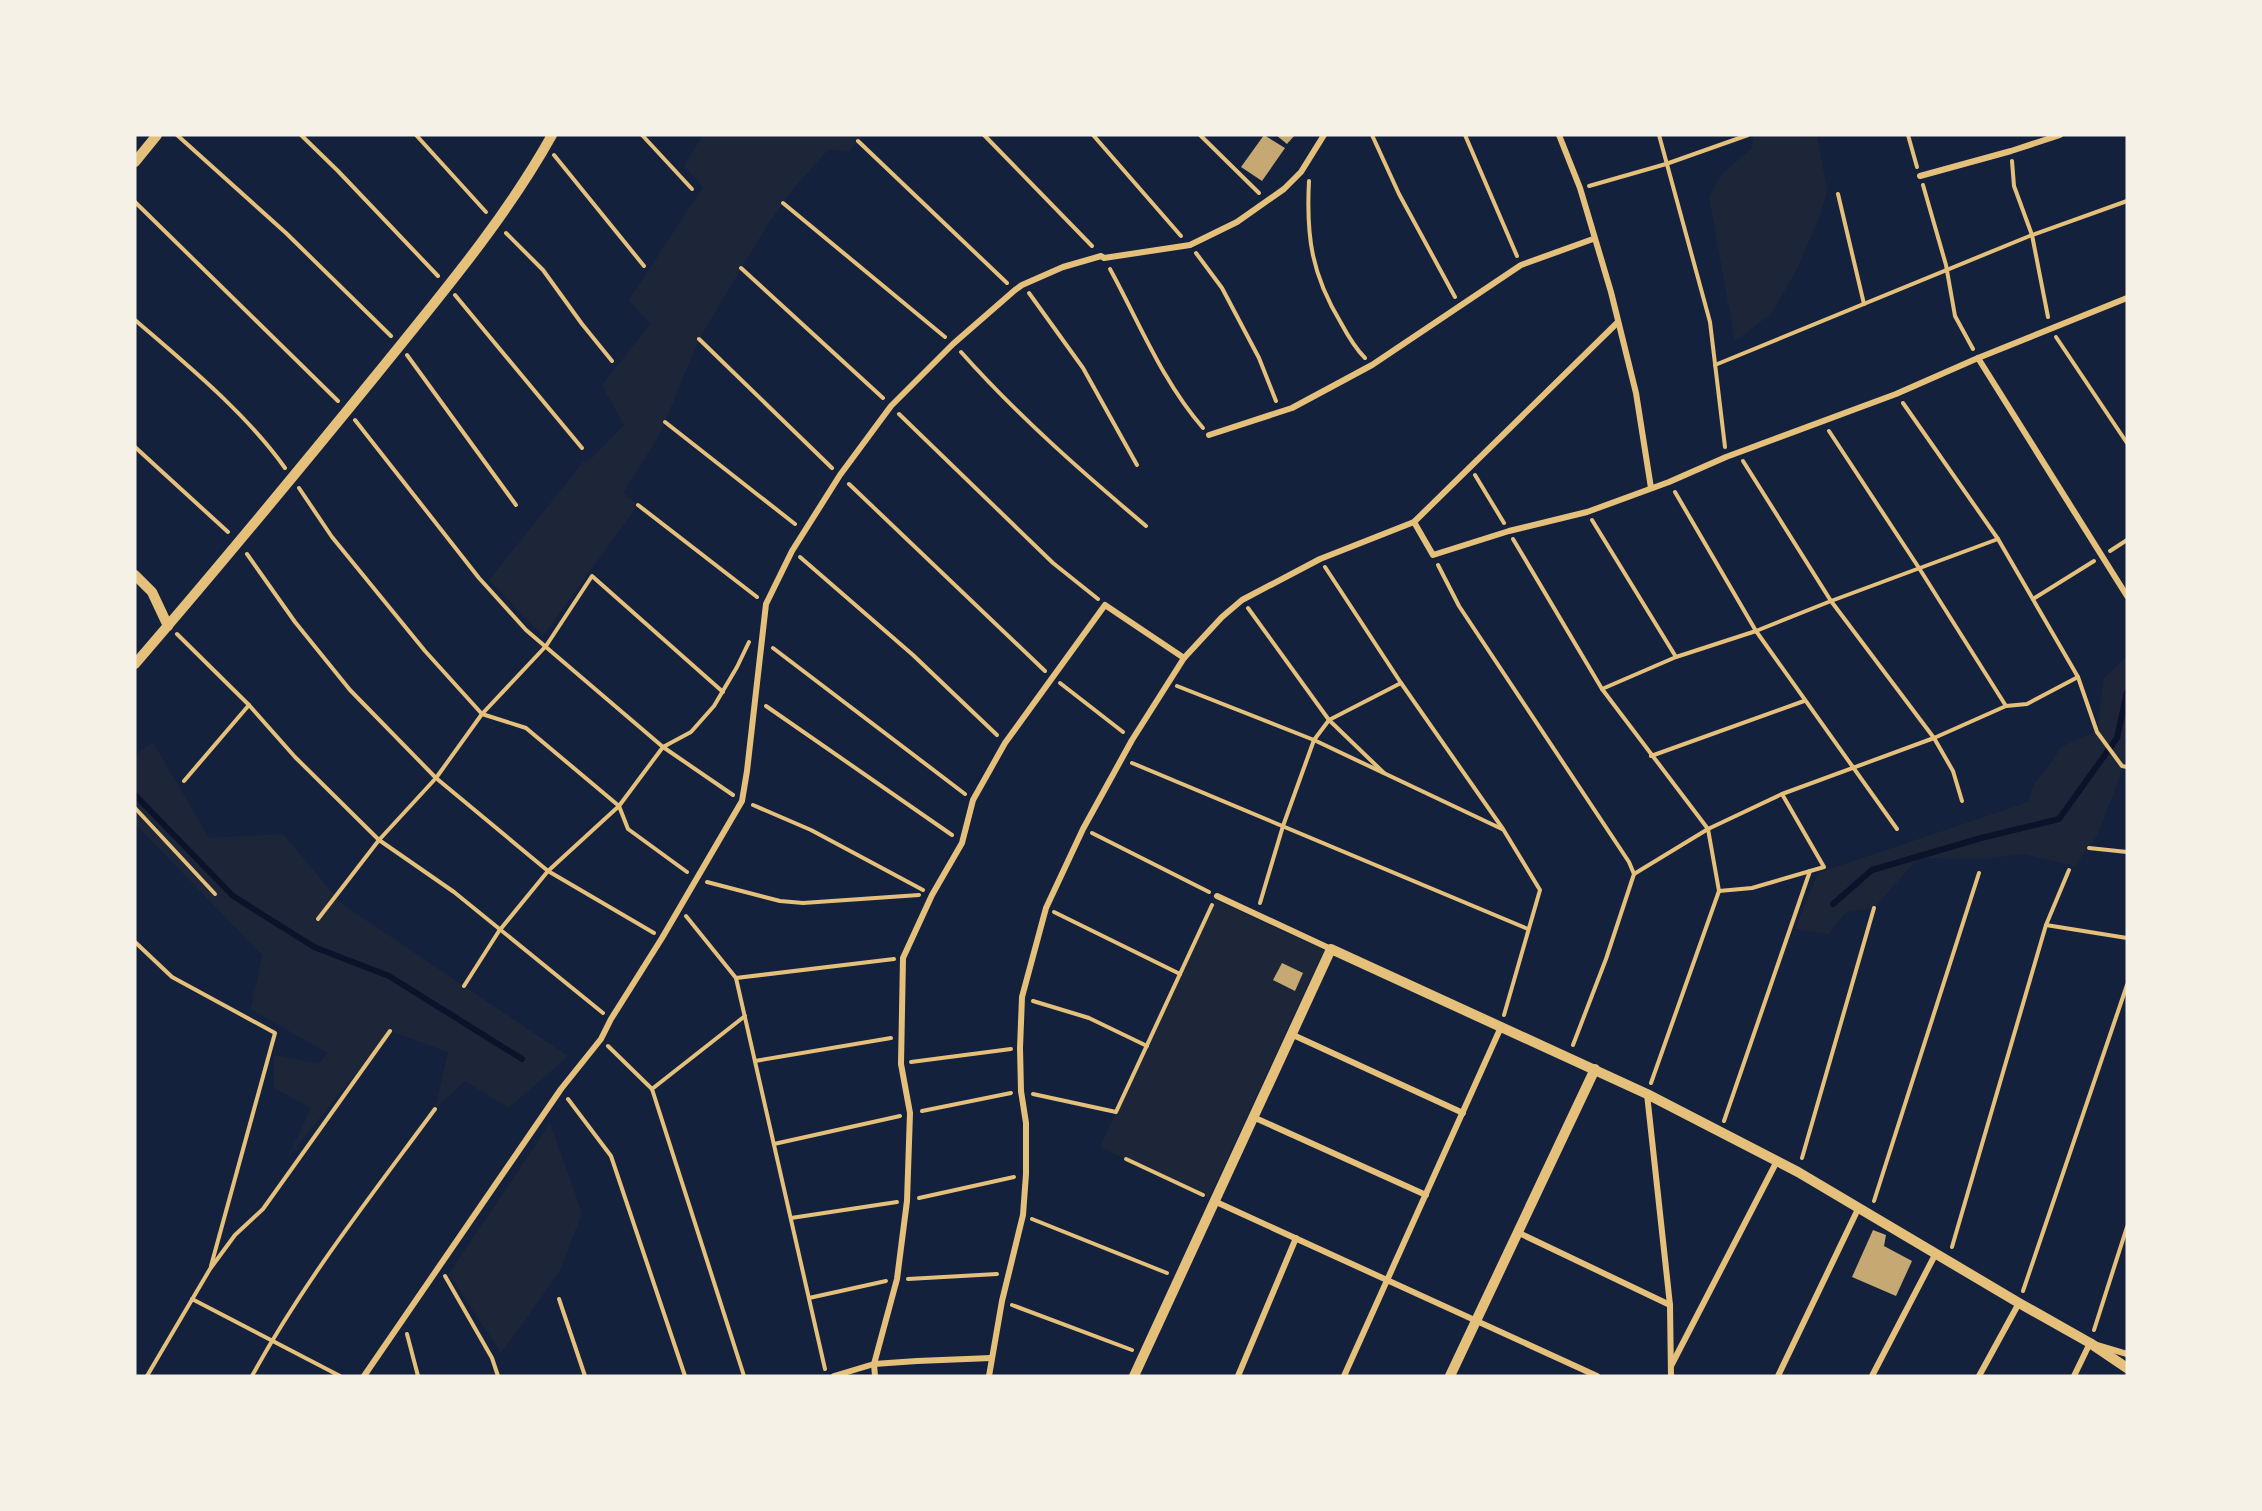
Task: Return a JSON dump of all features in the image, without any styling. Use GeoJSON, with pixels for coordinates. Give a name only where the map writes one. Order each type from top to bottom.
{"type":"FeatureCollection","features":[{"type":"Feature","properties":{"kind":"street"},"geometry":{"type":"LineString","coordinates":[[135,162],[157,135]]}},
{"type":"Feature","properties":{"kind":"street"},"geometry":{"type":"LineString","coordinates":[[135,664],[400,345],[496,223],[552,135]]}},
{"type":"Feature","properties":{"kind":"street"},"geometry":{"type":"LineString","coordinates":[[364,1376],[561,1089],[601,1039],[611,1018],[662,938],[742,801],[766,604],[792,551],[840,475],[891,406],[953,344],[1022,285],[1063,267],[1103,257],[1190,245],[1237,222],[1284,189],[1301,172],[1324,135]]}},
{"type":"Feature","properties":{"kind":"street"},"geometry":{"type":"LineString","coordinates":[[1559,135],[1580,189],[1593,239],[1611,292],[1636,393],[1651,488]]}},
{"type":"Feature","properties":{"kind":"street"},"geometry":{"type":"LineString","coordinates":[[1920,176],[2060,135]]}},
{"type":"Feature","properties":{"kind":"street"},"geometry":{"type":"LineString","coordinates":[[1209,435],[1292,408],[1372,365],[1521,264],[1593,239]]}},
{"type":"Feature","properties":{"kind":"street"},"geometry":{"type":"LineString","coordinates":[[1414,522],[1433,555],[1509,531],[1587,512],[1669,482],[1822,420],[1896,394],[1978,357],[2127,298]]}},
{"type":"Feature","properties":{"kind":"street"},"geometry":{"type":"LineString","coordinates":[[989,1376],[1002,1301],[1023,1215],[1026,1123],[1021,1091],[1022,997],[1046,908],[1083,829],[1132,740],[1184,658],[1222,617],[1242,600],[1320,559],[1414,522],[1618,322]]}},
{"type":"Feature","properties":{"kind":"street"},"geometry":{"type":"LineString","coordinates":[[1978,357],[2100,557],[2127,596]]}},
{"type":"Feature","properties":{"kind":"street"},"geometry":{"type":"LineString","coordinates":[[135,575],[152,592],[168,626]]}},
{"type":"Feature","properties":{"kind":"street"},"geometry":{"type":"LineString","coordinates":[[875,1376],[874,1364],[897,1279],[907,1201],[910,1113],[901,1064],[903,958],[932,894],[962,843],[973,800],[1005,743],[1105,605],[1184,658]]}},
{"type":"Feature","properties":{"kind":"street"},"geometry":{"type":"LineString","coordinates":[[1217,896],[1595,1069],[1777,1161],[2090,1342],[2127,1368]]}},
{"type":"Feature","properties":{"kind":"street"},"geometry":{"type":"LineString","coordinates":[[1134,1376],[1331,950]]}},
{"type":"Feature","properties":{"kind":"street"},"geometry":{"type":"LineString","coordinates":[[1344,1376],[1501,1027]]}},
{"type":"Feature","properties":{"kind":"street"},"geometry":{"type":"LineString","coordinates":[[1291,1034],[1462,1113]]}},
{"type":"Feature","properties":{"kind":"street"},"geometry":{"type":"LineString","coordinates":[[1450,1376],[1595,1069]]}},
{"type":"Feature","properties":{"kind":"street"},"geometry":{"type":"LineString","coordinates":[[1647,1094],[1670,1305],[1671,1376]]}},
{"type":"Feature","properties":{"kind":"street"},"geometry":{"type":"LineString","coordinates":[[1253,1117],[1426,1195]]}},
{"type":"Feature","properties":{"kind":"street"},"geometry":{"type":"LineString","coordinates":[[1671,1367],[1777,1161]]}},
{"type":"Feature","properties":{"kind":"street"},"geometry":{"type":"LineString","coordinates":[[1214,1201],[1597,1376]]}},
{"type":"Feature","properties":{"kind":"street"},"geometry":{"type":"LineString","coordinates":[[1778,1376],[1859,1207]]}},
{"type":"Feature","properties":{"kind":"street"},"geometry":{"type":"LineString","coordinates":[[1517,1232],[1670,1305]]}},
{"type":"Feature","properties":{"kind":"street"},"geometry":{"type":"LineString","coordinates":[[1238,1376],[1296,1238]]}},
{"type":"Feature","properties":{"kind":"street"},"geometry":{"type":"LineString","coordinates":[[1872,1376],[1936,1253]]}},
{"type":"Feature","properties":{"kind":"street"},"geometry":{"type":"LineString","coordinates":[[1979,1376],[2019,1303]]}},
{"type":"Feature","properties":{"kind":"street"},"geometry":{"type":"LineString","coordinates":[[2090,1342],[2127,1354]]}},
{"type":"Feature","properties":{"kind":"street"},"geometry":{"type":"LineString","coordinates":[[2074,1376],[2090,1342]]}},
{"type":"Feature","properties":{"kind":"street"},"geometry":{"type":"LineString","coordinates":[[834,1376],[874,1364],[917,1360],[992,1359]]}},
{"type":"Feature","properties":{"kind":"path"},"geometry":{"type":"LineString","coordinates":[[177,135],[286,233],[400,345],[516,505]]}},
{"type":"Feature","properties":{"kind":"path"},"geometry":{"type":"LineString","coordinates":[[416,135],[496,223],[543,270],[612,361]]}},
{"type":"Feature","properties":{"kind":"path"},"geometry":{"type":"LineString","coordinates":[[642,135],[692,189]]}},
{"type":"Feature","properties":{"kind":"path"},"geometry":{"type":"LineString","coordinates":[[984,135],[1103,257],[1125,296],[1142,334],[1191,415],[1209,435]]}},
{"type":"Feature","properties":{"kind":"path"},"geometry":{"type":"LineString","coordinates":[[1093,135],[1190,245],[1222,288],[1259,358],[1281,412]]}},
{"type":"Feature","properties":{"kind":"path"},"geometry":{"type":"LineString","coordinates":[[1200,135],[1266,200]]}},
{"type":"Feature","properties":{"kind":"path"},"geometry":{"type":"LineString","coordinates":[[1372,135],[1399,194],[1459,306]]}},
{"type":"Feature","properties":{"kind":"path"},"geometry":{"type":"LineString","coordinates":[[1465,135],[1521,264]]}},
{"type":"Feature","properties":{"kind":"path"},"geometry":{"type":"LineString","coordinates":[[1659,135],[1710,322],[1726,457]]}},
{"type":"Feature","properties":{"kind":"path"},"geometry":{"type":"LineString","coordinates":[[1580,189],[1666,164],[1748,135]]}},
{"type":"Feature","properties":{"kind":"path"},"geometry":{"type":"LineString","coordinates":[[1908,135],[1947,270],[1955,316],[1978,357]]}},
{"type":"Feature","properties":{"kind":"path"},"geometry":{"type":"LineString","coordinates":[[858,141],[1015,290]]}},
{"type":"Feature","properties":{"kind":"path"},"geometry":{"type":"LineString","coordinates":[[546,145],[644,266]]}},
{"type":"Feature","properties":{"kind":"path"},"geometry":{"type":"LineString","coordinates":[[2011,151],[2014,186],[2032,235],[2050,329],[2127,443]]}},
{"type":"Feature","properties":{"kind":"path"},"geometry":{"type":"LineString","coordinates":[[1310,177],[1307,214],[1312,259],[1326,298],[1357,350]]}},
{"type":"Feature","properties":{"kind":"path"},"geometry":{"type":"LineString","coordinates":[[1838,194],[1864,304]]}},
{"type":"Feature","properties":{"kind":"path"},"geometry":{"type":"LineString","coordinates":[[1715,365],[2032,235],[2127,201]]}},
{"type":"Feature","properties":{"kind":"path"},"geometry":{"type":"LineString","coordinates":[[135,202],[348,410],[479,578],[526,630],[663,747],[742,801],[811,830],[932,894]]}},
{"type":"Feature","properties":{"kind":"path"},"geometry":{"type":"LineString","coordinates":[[783,203],[953,344],[996,391],[1067,459],[1146,526]]}},
{"type":"Feature","properties":{"kind":"path"},"geometry":{"type":"LineString","coordinates":[[741,268],[891,406],[1053,563],[1105,605]]}},
{"type":"Feature","properties":{"kind":"path"},"geometry":{"type":"LineString","coordinates":[[1022,285],[1083,368],[1137,465]]}},
{"type":"Feature","properties":{"kind":"path"},"geometry":{"type":"LineString","coordinates":[[135,320],[268,444],[332,537],[425,651],[482,714],[526,728],[619,806],[628,829],[696,879],[780,901],[803,903],[932,894]]}},
{"type":"Feature","properties":{"kind":"path"},"geometry":{"type":"LineString","coordinates":[[699,339],[1052,677],[1132,740]]}},
{"type":"Feature","properties":{"kind":"path"},"geometry":{"type":"LineString","coordinates":[[1896,394],[1998,539],[2078,677],[2097,732],[2125,767]]}},
{"type":"Feature","properties":{"kind":"path"},"geometry":{"type":"LineString","coordinates":[[1822,420],[2006,706]]}},
{"type":"Feature","properties":{"kind":"path"},"geometry":{"type":"LineString","coordinates":[[665,422],[805,531]]}},
{"type":"Feature","properties":{"kind":"path"},"geometry":{"type":"LineString","coordinates":[[135,447],[238,541],[295,622],[350,690],[435,778],[548,871],[662,938]]}},
{"type":"Feature","properties":{"kind":"path"},"geometry":{"type":"LineString","coordinates":[[1738,453],[1831,601],[1934,738],[1953,771],[1962,801]]}},
{"type":"Feature","properties":{"kind":"path"},"geometry":{"type":"LineString","coordinates":[[1470,467],[1602,689],[1708,829],[1719,891],[1647,1094]]}},
{"type":"Feature","properties":{"kind":"path"},"geometry":{"type":"LineString","coordinates":[[1669,482],[1756,631],[1897,829]]}},
{"type":"Feature","properties":{"kind":"path"},"geometry":{"type":"LineString","coordinates":[[638,505],[766,604]]}},
{"type":"Feature","properties":{"kind":"path"},"geometry":{"type":"LineString","coordinates":[[1587,512],[1676,657]]}},
{"type":"Feature","properties":{"kind":"path"},"geometry":{"type":"LineString","coordinates":[[1602,689],[1676,657],[1756,631],[1998,539]]}},
{"type":"Feature","properties":{"kind":"path"},"geometry":{"type":"LineString","coordinates":[[2033,599],[2127,540]]}},
{"type":"Feature","properties":{"kind":"path"},"geometry":{"type":"LineString","coordinates":[[792,551],[913,655],[1005,743]]}},
{"type":"Feature","properties":{"kind":"path"},"geometry":{"type":"LineString","coordinates":[[1433,555],[1459,606],[1622,852],[1634,874]]}},
{"type":"Feature","properties":{"kind":"path"},"geometry":{"type":"LineString","coordinates":[[1320,559],[1401,683],[1503,829],[1540,890],[1501,1027]]}},
{"type":"Feature","properties":{"kind":"path"},"geometry":{"type":"LineString","coordinates":[[318,919],[379,840],[435,778],[482,714],[546,646],[592,576],[723,692]]}},
{"type":"Feature","properties":{"kind":"path"},"geometry":{"type":"LineString","coordinates":[[1242,600],[1329,720],[1387,776]]}},
{"type":"Feature","properties":{"kind":"path"},"geometry":{"type":"LineString","coordinates":[[168,626],[249,705],[288,750],[379,840],[454,892],[611,1018]]}},
{"type":"Feature","properties":{"kind":"path"},"geometry":{"type":"LineString","coordinates":[[464,986],[500,931],[548,871],[619,806],[663,747],[691,732],[714,706],[752,636]]}},
{"type":"Feature","properties":{"kind":"path"},"geometry":{"type":"LineString","coordinates":[[762,639],[973,800]]}},
{"type":"Feature","properties":{"kind":"path"},"geometry":{"type":"LineString","coordinates":[[1569,1057],[1606,959],[1634,874],[1708,829],[1782,794],[1934,738],[2006,706],[2027,704],[2078,677]]}},
{"type":"Feature","properties":{"kind":"path"},"geometry":{"type":"LineString","coordinates":[[1168,683],[1314,740],[1503,829]]}},
{"type":"Feature","properties":{"kind":"path"},"geometry":{"type":"LineString","coordinates":[[1256,915],[1283,826],[1314,740],[1329,720],[1401,683]]}},
{"type":"Feature","properties":{"kind":"path"},"geometry":{"type":"LineString","coordinates":[[755,698],[962,843]]}},
{"type":"Feature","properties":{"kind":"path"},"geometry":{"type":"LineString","coordinates":[[1651,756],[1804,701]]}},
{"type":"Feature","properties":{"kind":"path"},"geometry":{"type":"LineString","coordinates":[[184,781],[249,705]]}},
{"type":"Feature","properties":{"kind":"path"},"geometry":{"type":"LineString","coordinates":[[1123,759],[1528,929]]}},
{"type":"Feature","properties":{"kind":"path"},"geometry":{"type":"LineString","coordinates":[[1719,891],[1752,888],[1824,867],[1782,794]]}},
{"type":"Feature","properties":{"kind":"path"},"geometry":{"type":"LineString","coordinates":[[135,808],[215,894]]}},
{"type":"Feature","properties":{"kind":"path"},"geometry":{"type":"LineString","coordinates":[[1021,1091],[1116,1112],[1217,896],[1083,829]]}},
{"type":"Feature","properties":{"kind":"path"},"geometry":{"type":"LineString","coordinates":[[2089,848],[2127,852]]}},
{"type":"Feature","properties":{"kind":"path"},"geometry":{"type":"LineString","coordinates":[[1948,1261],[2046,925],[2069,870]]}},
{"type":"Feature","properties":{"kind":"path"},"geometry":{"type":"LineString","coordinates":[[1720,1133],[1810,871]]}},
{"type":"Feature","properties":{"kind":"path"},"geometry":{"type":"LineString","coordinates":[[1870,1213],[1979,873]]}},
{"type":"Feature","properties":{"kind":"path"},"geometry":{"type":"LineString","coordinates":[[679,908],[736,978],[827,1376]]}},
{"type":"Feature","properties":{"kind":"path"},"geometry":{"type":"LineString","coordinates":[[1046,908],[1180,974]]}},
{"type":"Feature","properties":{"kind":"path"},"geometry":{"type":"LineString","coordinates":[[1798,1172],[1874,908]]}},
{"type":"Feature","properties":{"kind":"path"},"geometry":{"type":"LineString","coordinates":[[2046,925],[2127,938]]}},
{"type":"Feature","properties":{"kind":"path"},"geometry":{"type":"LineString","coordinates":[[135,942],[172,977],[275,1033],[210,1269]]}},
{"type":"Feature","properties":{"kind":"path"},"geometry":{"type":"LineString","coordinates":[[736,978],[903,958]]}},
{"type":"Feature","properties":{"kind":"path"},"geometry":{"type":"LineString","coordinates":[[2019,1303],[2127,985]]}},
{"type":"Feature","properties":{"kind":"path"},"geometry":{"type":"LineString","coordinates":[[1022,997],[1089,1018],[1147,1046]]}},
{"type":"Feature","properties":{"kind":"path"},"geometry":{"type":"LineString","coordinates":[[652,1089],[745,1016]]}},
{"type":"Feature","properties":{"kind":"path"},"geometry":{"type":"LineString","coordinates":[[147,1376],[210,1269],[235,1235],[263,1209],[390,1031]]}},
{"type":"Feature","properties":{"kind":"path"},"geometry":{"type":"LineString","coordinates":[[755,1061],[901,1036]]}},
{"type":"Feature","properties":{"kind":"path"},"geometry":{"type":"LineString","coordinates":[[601,1039],[652,1089],[744,1376]]}},
{"type":"Feature","properties":{"kind":"path"},"geometry":{"type":"LineString","coordinates":[[901,1064],[1020,1048]]}},
{"type":"Feature","properties":{"kind":"path"},"geometry":{"type":"LineString","coordinates":[[561,1089],[611,1156],[685,1376]]}},
{"type":"Feature","properties":{"kind":"path"},"geometry":{"type":"LineString","coordinates":[[252,1376],[272,1340],[332,1249],[435,1109]]}},
{"type":"Feature","properties":{"kind":"path"},"geometry":{"type":"LineString","coordinates":[[1126,1159],[1214,1201]]}},
{"type":"Feature","properties":{"kind":"path"},"geometry":{"type":"LineString","coordinates":[[1023,1215],[1179,1278]]}},
{"type":"Feature","properties":{"kind":"path"},"geometry":{"type":"LineString","coordinates":[[2090,1342],[2127,1227]]}},
{"type":"Feature","properties":{"kind":"path"},"geometry":{"type":"LineString","coordinates":[[439,1266],[492,1358],[498,1376]]}},
{"type":"Feature","properties":{"kind":"path"},"geometry":{"type":"LineString","coordinates":[[192,1299],[340,1376]]}},
{"type":"Feature","properties":{"kind":"path"},"geometry":{"type":"LineString","coordinates":[[559,1299],[585,1376]]}},
{"type":"Feature","properties":{"kind":"path"},"geometry":{"type":"LineString","coordinates":[[1002,1301],[1144,1355]]}},
{"type":"Feature","properties":{"kind":"path"},"geometry":{"type":"LineString","coordinates":[[403,1319],[418,1376]]}},
{"type":"Feature","properties":{"kind":"shaded area"},"geometry":{"type":"Polygon","coordinates":[[[703,135],[863,135],[849,152],[829,149],[798,183],[770,221],[699,339],[660,434],[623,493],[638,505],[543,636],[489,580],[583,462],[592,458],[624,425],[602,385],[650,324],[629,300],[703,187],[684,166],[703,135]]]}},
{"type":"Feature","properties":{"kind":"shaded area"},"geometry":{"type":"Polygon","coordinates":[[[1753,135],[1817,135],[1827,191],[1820,216],[1797,269],[1771,314],[1735,341],[1709,197],[1722,174],[1752,148],[1753,135]]]}},
{"type":"Feature","properties":{"kind":"shaded area"},"geometry":{"type":"Polygon","coordinates":[[[2127,656],[2127,758],[2097,836],[2075,866],[2023,854],[1984,859],[1918,858],[1874,908],[1846,912],[1829,934],[1795,929],[1818,873],[2028,802],[2034,784],[2061,747],[2097,731],[2104,678],[2127,656]]]}},
{"type":"Feature","properties":{"kind":"shaded area"},"geometry":{"type":"Polygon","coordinates":[[[153,742],[209,838],[283,834],[342,904],[568,1056],[509,1108],[465,1081],[435,1109],[448,1052],[390,1031],[287,1159],[311,1108],[274,1088],[274,1055],[319,1064],[327,1053],[251,1009],[262,955],[135,824],[135,755],[153,742]]]}},
{"type":"Feature","properties":{"kind":"shaded area"},"geometry":{"type":"Polygon","coordinates":[[[1215,900],[1324,950],[1209,1198],[1100,1147],[1215,900]]]}},
{"type":"Feature","properties":{"kind":"shaded area"},"geometry":{"type":"Polygon","coordinates":[[[550,1123],[582,1213],[560,1271],[501,1353],[449,1274],[550,1123]]]}},
{"type":"Feature","properties":{"kind":"building"},"geometry":{"type":"Polygon","coordinates":[[[1264,135],[1285,148],[1262,181],[1241,167],[1264,135]]]}},
{"type":"Feature","properties":{"kind":"building"},"geometry":{"type":"Polygon","coordinates":[[[1276,135],[1295,135],[1287,144],[1276,135]]]}},
{"type":"Feature","properties":{"kind":"building"},"geometry":{"type":"Polygon","coordinates":[[[1282,963],[1303,973],[1295,991],[1273,980],[1282,963]]]}},
{"type":"Feature","properties":{"kind":"building"},"geometry":{"type":"Polygon","coordinates":[[[1873,1230],[1886,1235],[1884,1246],[1912,1261],[1896,1296],[1852,1277],[1873,1230]]]}},
{"type":"Feature","properties":{"kind":"waterway"},"geometry":{"type":"LineString","coordinates":[[1833,904],[1872,870],[1981,838],[2059,819],[2117,738],[2127,692]]}},
{"type":"Feature","properties":{"kind":"waterway"},"geometry":{"type":"LineString","coordinates":[[135,795],[233,896],[314,947],[389,976],[522,1059]]}}]}
